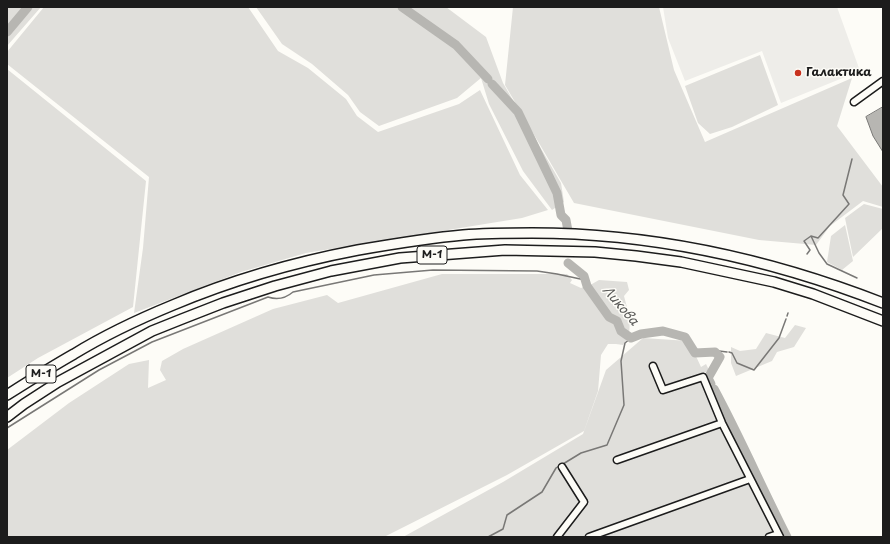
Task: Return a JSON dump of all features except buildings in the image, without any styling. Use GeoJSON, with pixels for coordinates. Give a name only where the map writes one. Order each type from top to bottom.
{"type":"FeatureCollection","features":[{"type":"Feature","properties":{"kind":"highway","name":"М-1"},"geometry":{"type":"LineString","coordinates":[[7,395],[76,352],[174,304],[215,289],[270,271],[328,256],[399,243],[464,235],[505,233],[594,235],[687,246],[777,267],[818,279],[883,303]]}},
{"type":"Feature","properties":{"kind":"highway","name":"М-1"},"geometry":{"type":"LineString","coordinates":[[7,417],[58,382],[152,331],[223,303],[275,286],[331,271],[400,258],[505,250],[595,252],[636,256],[681,262],[774,282],[813,294],[883,320]]}},
{"type":"Feature","properties":{"kind":"street"},"geometry":{"type":"LineString","coordinates":[[854,102],[883,81]]}},
{"type":"Feature","properties":{"kind":"street"},"geometry":{"type":"LineString","coordinates":[[653,366],[663,390],[703,377],[722,423],[779,535],[769,537]]}},
{"type":"Feature","properties":{"kind":"street"},"geometry":{"type":"LineString","coordinates":[[617,460],[722,423]]}},
{"type":"Feature","properties":{"kind":"street"},"geometry":{"type":"LineString","coordinates":[[557,537],[584,502],[562,467]]}},
{"type":"Feature","properties":{"kind":"street"},"geometry":{"type":"LineString","coordinates":[[589,537],[750,479]]}},
{"type":"Feature","properties":{"kind":"shaded area"},"geometry":{"type":"Polygon","coordinates":[[[7,7],[41,7],[7,46],[7,7]]]}},
{"type":"Feature","properties":{"kind":"shaded area"},"geometry":{"type":"Polygon","coordinates":[[[44,7],[248,7],[278,51],[308,68],[346,99],[357,116],[378,132],[459,104],[480,90],[520,175],[548,210],[522,218],[306,253],[241,272],[134,313],[143,248],[149,177],[7,64],[7,52],[44,7]]]}},
{"type":"Feature","properties":{"kind":"shaded area"},"geometry":{"type":"Polygon","coordinates":[[[256,7],[446,7],[486,37],[503,83],[561,183],[564,202],[552,210],[523,171],[489,104],[481,78],[457,98],[379,126],[360,112],[348,95],[312,64],[282,44],[256,7]]]}},
{"type":"Feature","properties":{"kind":"shaded area"},"geometry":{"type":"Polygon","coordinates":[[[513,7],[659,7],[674,70],[705,142],[852,78],[837,126],[883,187],[883,207],[863,201],[830,226],[816,245],[759,240],[574,203],[505,85],[513,7]]]}},
{"type":"Feature","properties":{"kind":"shaded area"},"geometry":{"type":"Polygon","coordinates":[[[663,7],[837,7],[860,71],[781,103],[762,51],[685,81],[668,38],[663,7]]]}},
{"type":"Feature","properties":{"kind":"shaded area"},"geometry":{"type":"Polygon","coordinates":[[[760,55],[778,105],[732,127],[710,134],[698,123],[685,86],[760,55]]]}},
{"type":"Feature","properties":{"kind":"shaded area"},"geometry":{"type":"Polygon","coordinates":[[[7,69],[146,181],[133,307],[38,358],[7,378],[7,69]]]}},
{"type":"Feature","properties":{"kind":"shaded area"},"geometry":{"type":"Polygon","coordinates":[[[883,107],[883,152],[873,136],[866,117],[883,107]]]}},
{"type":"Feature","properties":{"kind":"shaded area"},"geometry":{"type":"Polygon","coordinates":[[[864,204],[883,209],[883,228],[853,257],[845,218],[864,204]]]}},
{"type":"Feature","properties":{"kind":"shaded area"},"geometry":{"type":"Polygon","coordinates":[[[845,225],[853,261],[842,270],[827,262],[831,236],[845,225]]]}},
{"type":"Feature","properties":{"kind":"shaded area"},"geometry":{"type":"Polygon","coordinates":[[[442,274],[567,274],[572,280],[570,283],[581,288],[599,280],[627,282],[629,290],[624,296],[630,321],[629,334],[623,345],[608,344],[601,355],[598,391],[584,431],[507,475],[384,537],[7,537],[7,450],[69,403],[129,364],[149,360],[148,388],[166,380],[160,370],[162,361],[183,349],[273,309],[327,295],[338,303],[442,274]]]}},
{"type":"Feature","properties":{"kind":"shaded area"},"geometry":{"type":"Polygon","coordinates":[[[795,325],[806,328],[794,347],[777,352],[772,361],[736,376],[731,363],[731,347],[740,351],[756,349],[766,333],[785,338],[795,325]]]}},
{"type":"Feature","properties":{"kind":"shaded area"},"geometry":{"type":"Polygon","coordinates":[[[643,338],[689,341],[701,367],[706,364],[709,370],[704,373],[783,537],[403,537],[503,482],[583,434],[606,370],[643,338]]]}},
{"type":"Feature","properties":{"kind":"waterway","name":"Ликова"},"geometry":{"type":"LineString","coordinates":[[7,32],[28,7]]}},
{"type":"Feature","properties":{"kind":"waterway","name":"Ликова"},"geometry":{"type":"LineString","coordinates":[[402,7],[456,45],[488,79]]}},
{"type":"Feature","properties":{"kind":"waterway","name":"Ликова"},"geometry":{"type":"LineString","coordinates":[[492,84],[518,112],[557,193],[561,215],[566,220],[568,231]]}},
{"type":"Feature","properties":{"kind":"waterway"},"geometry":{"type":"LineString","coordinates":[[807,254],[810,250],[804,241],[811,236],[818,238],[849,204],[843,195],[852,159]]}},
{"type":"Feature","properties":{"kind":"waterway"},"geometry":{"type":"LineString","coordinates":[[811,236],[819,253],[827,264],[857,278]]}},
{"type":"Feature","properties":{"kind":"waterway","name":"Ликова"},"geometry":{"type":"LineString","coordinates":[[568,263],[584,276],[587,286],[609,317],[617,321],[621,331],[631,338],[641,334],[663,331],[685,337],[695,353],[715,352],[720,357],[708,378],[711,384]]}},
{"type":"Feature","properties":{"kind":"waterway"},"geometry":{"type":"LineString","coordinates":[[7,428],[99,370],[152,342],[268,297],[281,298],[293,292],[374,275],[433,270],[537,271],[585,280]]}},
{"type":"Feature","properties":{"kind":"waterway"},"geometry":{"type":"LineString","coordinates":[[729,352],[732,353],[737,363],[754,370],[779,338],[786,319]]}},
{"type":"Feature","properties":{"kind":"waterway"},"geometry":{"type":"LineString","coordinates":[[563,464],[581,453],[607,445],[624,405],[621,361],[625,343],[631,338]]}},
{"type":"Feature","properties":{"kind":"waterway"},"geometry":{"type":"LineString","coordinates":[[717,354],[719,351],[727,352]]}},
{"type":"Feature","properties":{"kind":"waterway","name":"Ликова"},"geometry":{"type":"LineString","coordinates":[[714,389],[787,537]]}},
{"type":"Feature","properties":{"kind":"waterway"},"geometry":{"type":"LineString","coordinates":[[488,537],[503,529],[507,515],[542,492],[556,468],[559,466]]}},
{"type":"Feature","properties":{"kind":"place","name":"Галактика"},"geometry":{"type":"Point","coordinates":[798,73]}}]}
